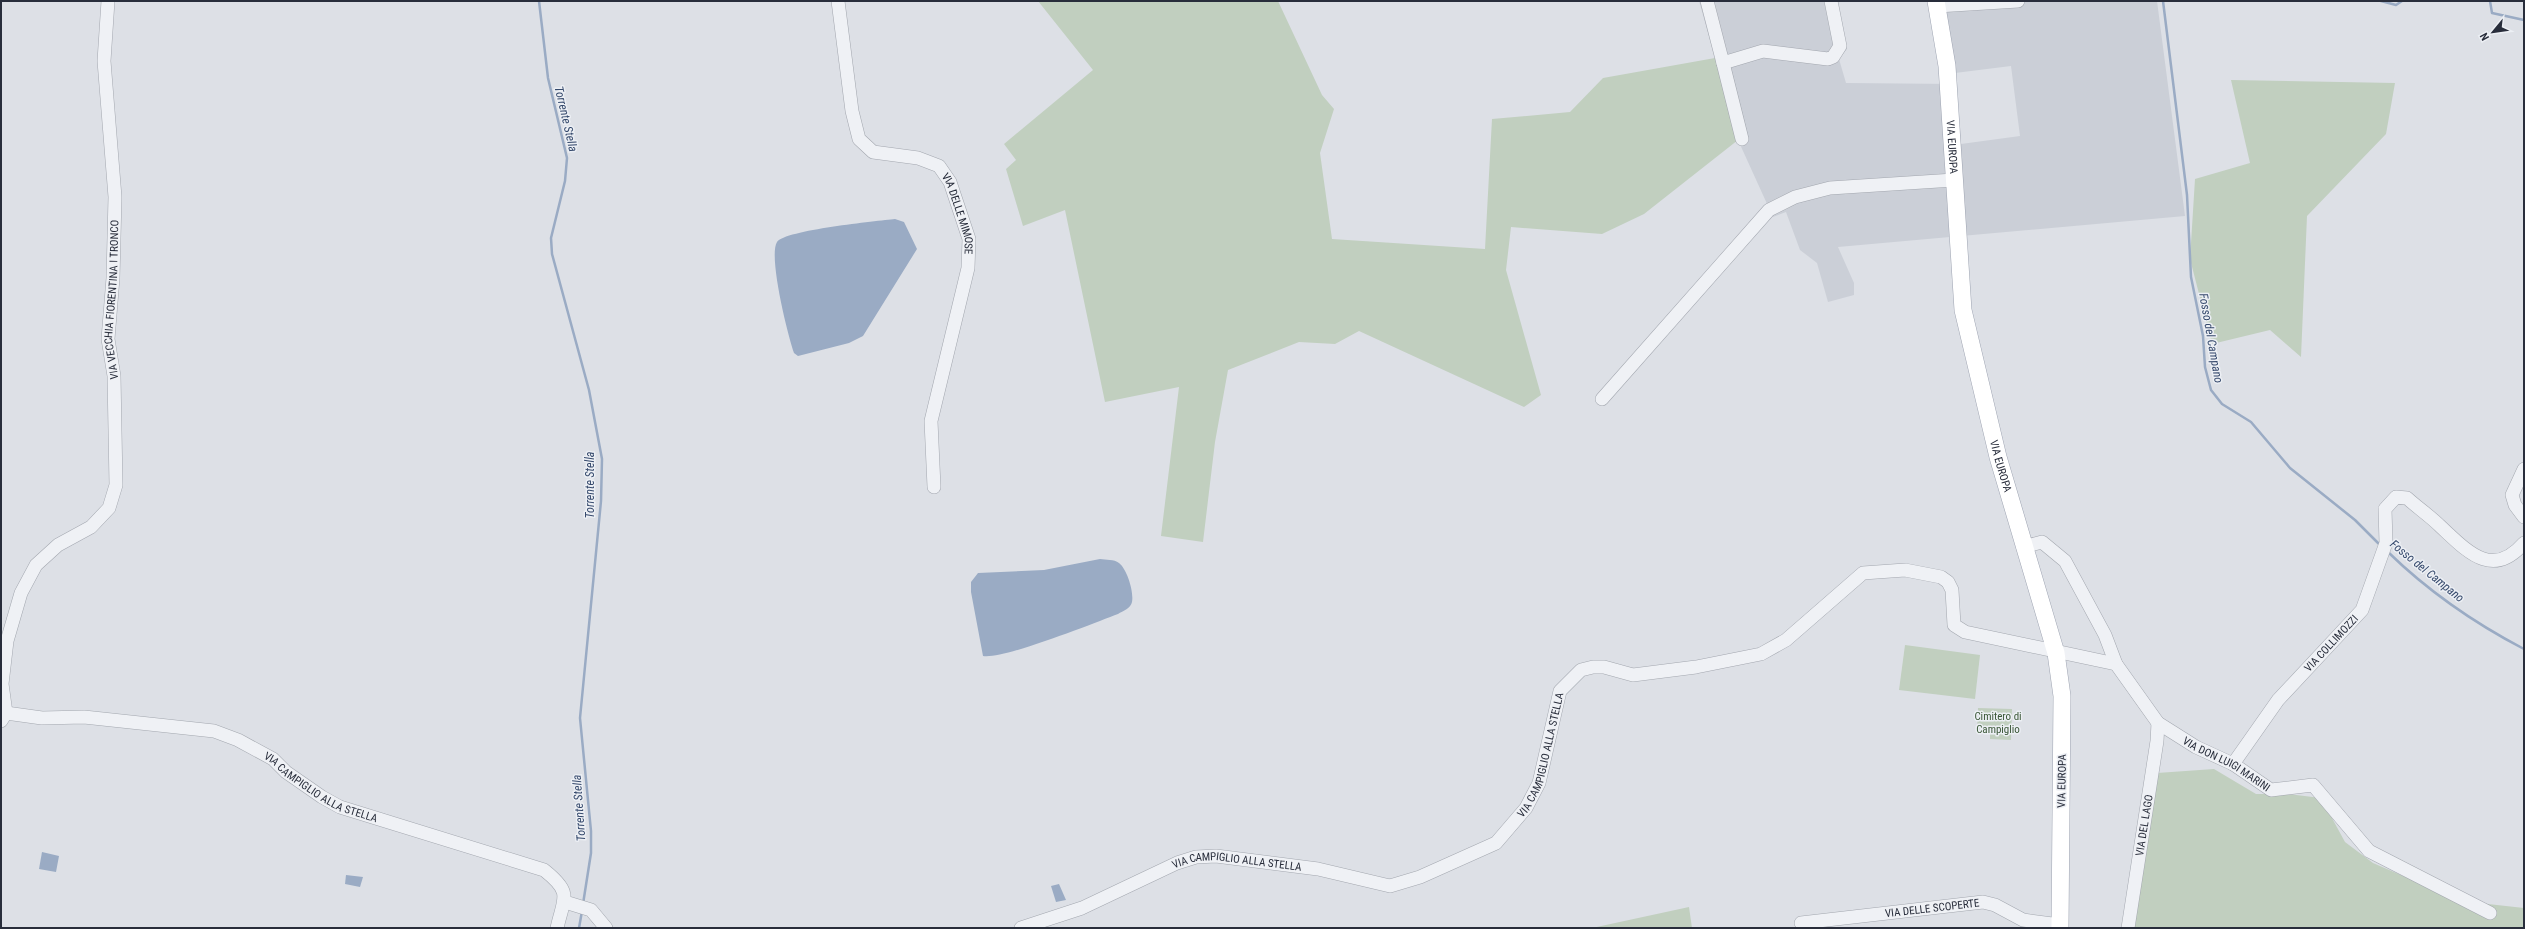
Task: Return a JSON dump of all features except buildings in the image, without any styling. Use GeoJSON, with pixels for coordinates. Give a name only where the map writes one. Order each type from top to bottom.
{"type":"FeatureCollection","features":[{"type":"Feature","properties":{"kind":"main road","name":"VIA EUROPA"},"geometry":{"type":"LineString","coordinates":[[1936,3],[1947,66],[1963,310],[1998,457],[2023,547],[2056,653],[2062,696],[2060,927]]}},
{"type":"Feature","properties":{"kind":"street","name":"VIA VECCHIA FIORENTINA I TRONCO"},"geometry":{"type":"LineString","coordinates":[[4,717],[2,684],[7,641],[21,593],[36,565],[58,545],[91,527],[109,508],[116,485],[114,376],[108,338],[113,278],[115,197],[104,61],[108,1]]}},
{"type":"Feature","properties":{"kind":"street","name":"VIA DELLE MIMOSE"},"geometry":{"type":"LineString","coordinates":[[838,1],[853,118],[859,139],[873,152],[918,158],[939,166],[950,182],[969,239],[968,268],[931,421],[934,487]]}},
{"type":"Feature","properties":{"kind":"street"},"geometry":{"type":"LineString","coordinates":[[1723,64],[1763,51],[1828,59],[1833,57],[1840,46],[1831,1]]}},
{"type":"Feature","properties":{"kind":"street"},"geometry":{"type":"LineString","coordinates":[[1936,3],[2018,1]]}},
{"type":"Feature","properties":{"kind":"street"},"geometry":{"type":"LineString","coordinates":[[1710,2],[1723,64],[1742,139]]}},
{"type":"Feature","properties":{"kind":"street"},"geometry":{"type":"LineString","coordinates":[[1602,399],[1769,210],[1795,197],[1830,188],[1954,180]]}},
{"type":"Feature","properties":{"kind":"street"},"geometry":{"type":"LineString","coordinates":[[2524,469],[2512,495],[2515,505],[2524,517]]}},
{"type":"Feature","properties":{"kind":"street","name":"VIA COLLIMOZZI"},"geometry":{"type":"LineString","coordinates":[[2233,764],[2278,700],[2362,610],[2384,548],[2385,509],[2396,497],[2407,498],[2462,547],[2487,561],[2501,561],[2524,543]]}},
{"type":"Feature","properties":{"kind":"street","name":"VIA DON LUIGI MARINI"},"geometry":{"type":"LineString","coordinates":[[2023,547],[2042,542],[2065,561],[2105,635],[2116,664],[2158,722],[2196,747],[2233,764],[2271,790],[2313,785],[2369,851],[2490,912]]}},
{"type":"Feature","properties":{"kind":"street","name":"VIA CAMPIGLIO ALLA STELLA"},"geometry":{"type":"LineString","coordinates":[[1021,928],[1082,908],[1177,863],[1196,857],[1216,856],[1318,869],[1390,886],[1420,877],[1496,843],[1504,836],[1535,795],[1560,691],[1581,670],[1593,667],[1604,668],[1633,675],[1696,667],[1761,654],[1786,640],[1863,573],[1905,570],[1941,577],[1948,582],[1952,590],[1954,598],[1952,620],[1957,627],[1964,632],[2056,653],[2116,664]]}},
{"type":"Feature","properties":{"kind":"street","name":"VIA CAMPIGLIO ALLA STELLA"},"geometry":{"type":"LineString","coordinates":[[4,717],[84,717],[214,731],[238,740],[273,759],[286,772],[322,797],[340,807],[544,870],[563,888],[569,904]]}},
{"type":"Feature","properties":{"kind":"street","name":"VIA DEL LAGO"},"geometry":{"type":"LineString","coordinates":[[2128,928],[2157,741],[2158,722]]}},
{"type":"Feature","properties":{"kind":"street","name":"VIA DELLE SCOPERTE"},"geometry":{"type":"LineString","coordinates":[[1800,923],[1983,902],[1995,905],[2023,920],[2060,927]]}},
{"type":"Feature","properties":{"kind":"street"},"geometry":{"type":"LineString","coordinates":[[557,928],[569,904],[591,910],[606,928]]}},
{"type":"Feature","properties":{"kind":"shaded area"},"geometry":{"type":"Polygon","coordinates":[[[1699,1],[1836,1],[1847,49],[1839,59],[1846,83],[1955,84],[1961,144],[2020,136],[2011,66],[1955,73],[1942,1],[2157,1],[2185,216],[1838,247],[1854,283],[1854,295],[1828,302],[1817,263],[1800,250],[1786,212],[1773,217],[1738,140],[1699,1]]]}},
{"type":"Feature","properties":{"kind":"green space"},"geometry":{"type":"Polygon","coordinates":[[[1038,1],[1278,1],[1322,95],[1334,109],[1320,153],[1332,239],[1485,249],[1492,119],[1570,112],[1603,78],[1715,58],[1738,140],[1644,214],[1602,234],[1511,227],[1506,270],[1541,395],[1524,407],[1359,331],[1335,344],[1299,342],[1228,370],[1215,442],[1203,542],[1161,536],[1179,387],[1105,402],[1065,210],[1023,226],[1006,169],[1016,160],[1004,144],[1093,70],[1038,1]]]}},
{"type":"Feature","properties":{"kind":"green space"},"geometry":{"type":"Polygon","coordinates":[[[2231,80],[2395,83],[2386,134],[2307,216],[2301,357],[2270,330],[2212,344],[2190,259],[2195,179],[2250,163],[2231,80]]]}},
{"type":"Feature","properties":{"kind":"green space"},"geometry":{"type":"Polygon","coordinates":[[[1905,645],[1980,655],[1975,699],[1899,690],[1905,645]]]}},
{"type":"Feature","properties":{"kind":"green space","name":"Cimitero di Campiglio"},"geometry":{"type":"Polygon","coordinates":[[[1978,708],[2012,709],[2011,740],[1990,739],[1990,732],[1977,731],[1978,708]]]}},
{"type":"Feature","properties":{"kind":"green space"},"geometry":{"type":"Polygon","coordinates":[[[2214,769],[2256,794],[2288,794],[2321,798],[2345,842],[2373,863],[2461,901],[2524,908],[2524,928],[2132,928],[2157,773],[2214,769]]]}},
{"type":"Feature","properties":{"kind":"green space"},"geometry":{"type":"Polygon","coordinates":[[[1689,907],[1692,928],[1592,928],[1689,907]]]}},
{"type":"Feature","properties":{"kind":"water"},"geometry":{"type":"Polygon","coordinates":[[[895,219],[904,222],[917,249],[863,336],[849,343],[798,356],[794,353],[791,344],[780,296],[775,263],[775,250],[777,242],[796,234],[813,230],[895,219]]]}},
{"type":"Feature","properties":{"kind":"water"},"geometry":{"type":"Polygon","coordinates":[[[1100,559],[1117,562],[1125,570],[1132,593],[1132,602],[1128,608],[1118,614],[1028,647],[993,656],[983,656],[971,592],[971,582],[978,573],[1044,570],[1100,559]]]}},
{"type":"Feature","properties":{"kind":"water"},"geometry":{"type":"Polygon","coordinates":[[[42,852],[59,856],[56,872],[39,869],[42,852]]]}},
{"type":"Feature","properties":{"kind":"water"},"geometry":{"type":"Polygon","coordinates":[[[346,875],[363,877],[360,887],[345,884],[346,875]]]}},
{"type":"Feature","properties":{"kind":"water"},"geometry":{"type":"Polygon","coordinates":[[[1059,884],[1066,900],[1056,902],[1051,886],[1059,884]]]}},
{"type":"Feature","properties":{"kind":"waterway","name":"Torrente Stella"},"geometry":{"type":"LineString","coordinates":[[539,1],[548,78],[567,158],[565,181],[551,238],[552,254],[589,390],[602,459],[601,501],[580,718],[591,831],[591,853],[583,904]]}},
{"type":"Feature","properties":{"kind":"waterway","name":"Fosso del Campano"},"geometry":{"type":"LineString","coordinates":[[2163,1],[2187,195],[2191,277],[2203,336],[2205,367],[2211,390],[2222,404],[2251,422],[2290,468],[2355,520],[2381,546]]}},
{"type":"Feature","properties":{"kind":"waterway"},"geometry":{"type":"LineString","coordinates":[[2381,1],[2396,5],[2402,1]]}},
{"type":"Feature","properties":{"kind":"waterway"},"geometry":{"type":"LineString","coordinates":[[2490,1],[2492,13],[2524,20]]}},
{"type":"Feature","properties":{"kind":"waterway","name":"Fosso del Campano"},"geometry":{"type":"LineString","coordinates":[[2388,552],[2436,593],[2488,629],[2524,649]]}},
{"type":"Feature","properties":{"kind":"waterway","name":"Torrente Stella"},"geometry":{"type":"LineString","coordinates":[[579,928],[582,911]]}}]}
